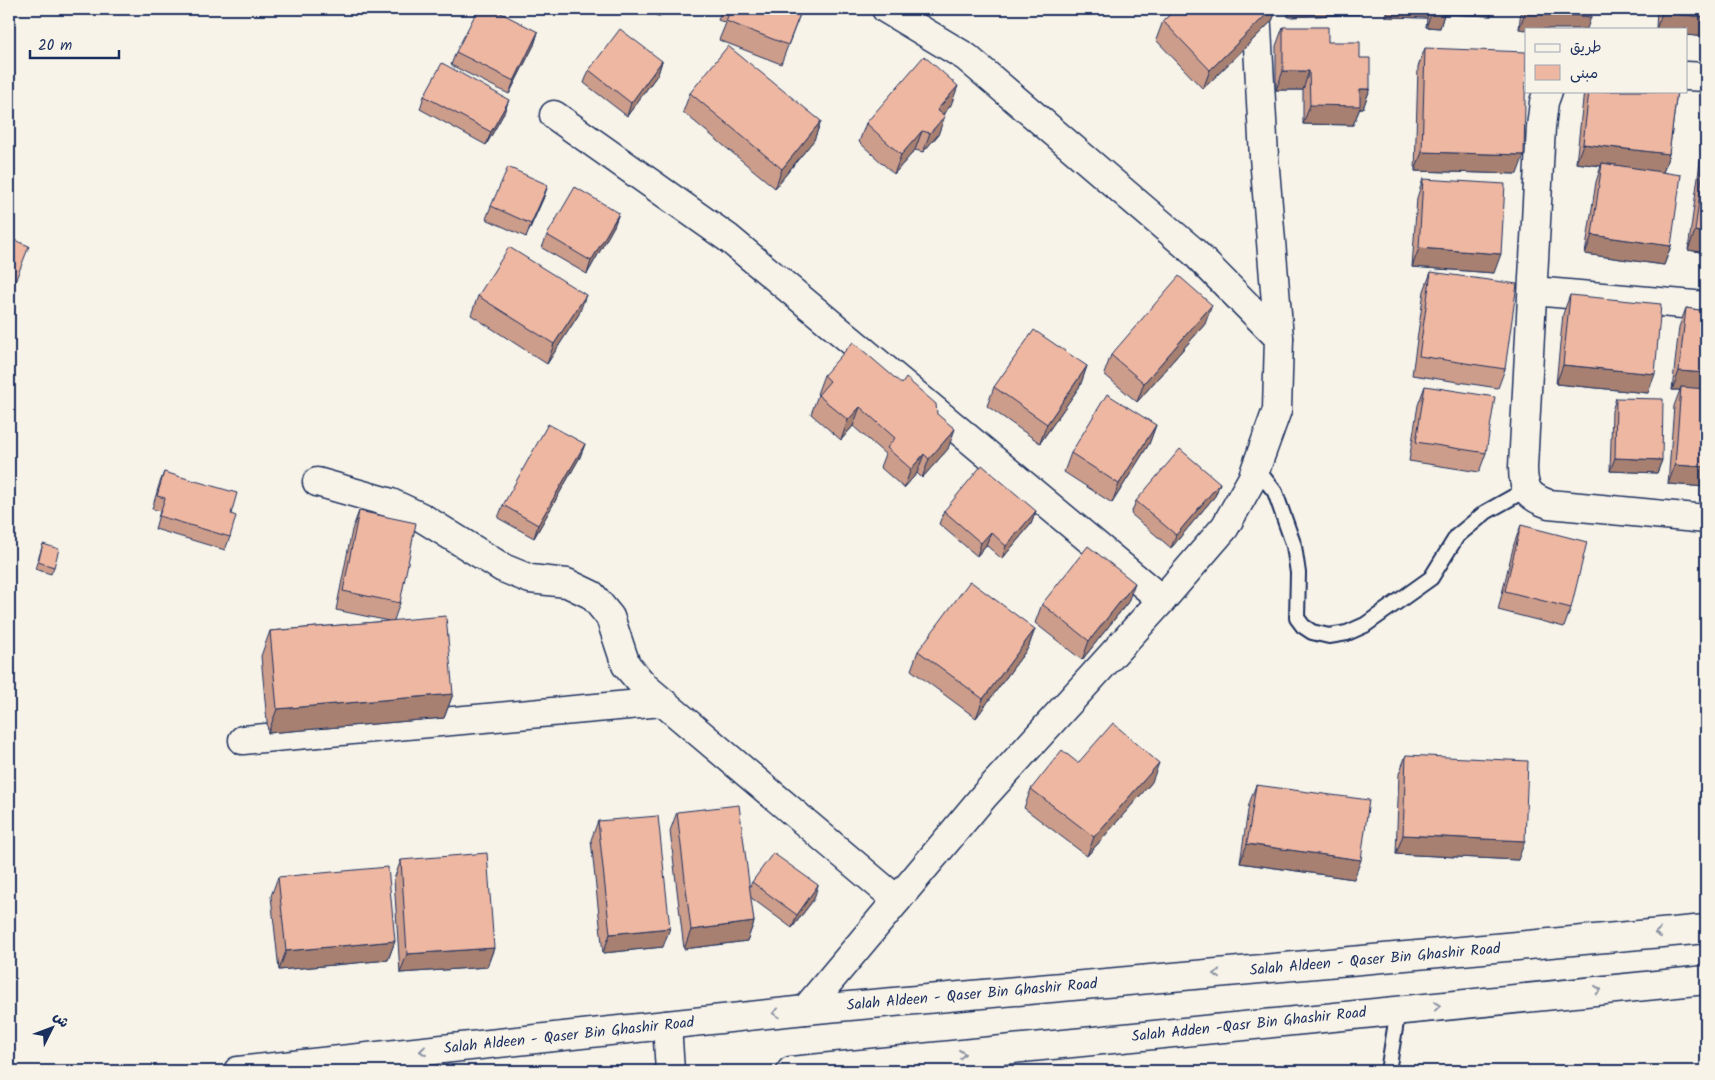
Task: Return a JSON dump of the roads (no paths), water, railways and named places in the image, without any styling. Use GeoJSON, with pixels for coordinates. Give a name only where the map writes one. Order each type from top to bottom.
{"type":"FeatureCollection","features":[{"type":"Feature","properties":{"kind":"main road"},"geometry":{"type":"LineString","coordinates":[[805,1010],[984,796],[1162,600],[1225,527],[1256,468],[1277,410],[1279,338],[1264,157],[1256,9]]}},
{"type":"Feature","properties":{"kind":"main road"},"geometry":{"type":"LineString","coordinates":[[896,11],[966,57],[1194,252],[1279,338]]}},
{"type":"Feature","properties":{"kind":"main road"},"geometry":{"type":"LineString","coordinates":[[1688,76],[1706,77]]}},
{"type":"Feature","properties":{"kind":"main road"},"geometry":{"type":"LineString","coordinates":[[1548,92],[1540,127],[1523,479],[1527,489],[1534,498],[1550,504],[1706,519]]}},
{"type":"Feature","properties":{"kind":"main road"},"geometry":{"type":"LineString","coordinates":[[554,115],[728,238],[1162,600]]}},
{"type":"Feature","properties":{"kind":"main road"},"geometry":{"type":"LineString","coordinates":[[1533,291],[1706,306]]}},
{"type":"Feature","properties":{"kind":"main road"},"geometry":{"type":"LineString","coordinates":[[317,482],[391,503],[421,517],[512,572],[530,579],[567,583],[592,595],[610,617],[626,664],[645,687],[898,900]]}},
{"type":"Feature","properties":{"kind":"main road"},"geometry":{"type":"LineString","coordinates":[[243,740],[662,702]]}},
{"type":"Feature","properties":{"kind":"main road","name":"Salah Aldeen - Qaser Bin Ghashir Road"},"geometry":{"type":"LineString","coordinates":[[238,1071],[805,1010],[1706,929]]}},
{"type":"Feature","properties":{"kind":"main road","name":"Salah Adden -Qasr Bin Ghashir Road"},"geometry":{"type":"LineString","coordinates":[[791,1071],[820,1070],[1706,980]]}},
{"type":"Feature","properties":{"kind":"main road"},"geometry":{"type":"LineString","coordinates":[[667,1025],[670,1071]]}},
{"type":"Feature","properties":{"kind":"lane"},"geometry":{"type":"LineString","coordinates":[[1256,468],[1275,492],[1287,519],[1298,573],[1297,618],[1302,626],[1312,632],[1329,636],[1347,633],[1365,625],[1430,578],[1457,536],[1486,512],[1527,489]]}},
{"type":"Feature","properties":{"kind":"lane"},"geometry":{"type":"LineString","coordinates":[[1388,1071],[1398,1010]]}}]}
